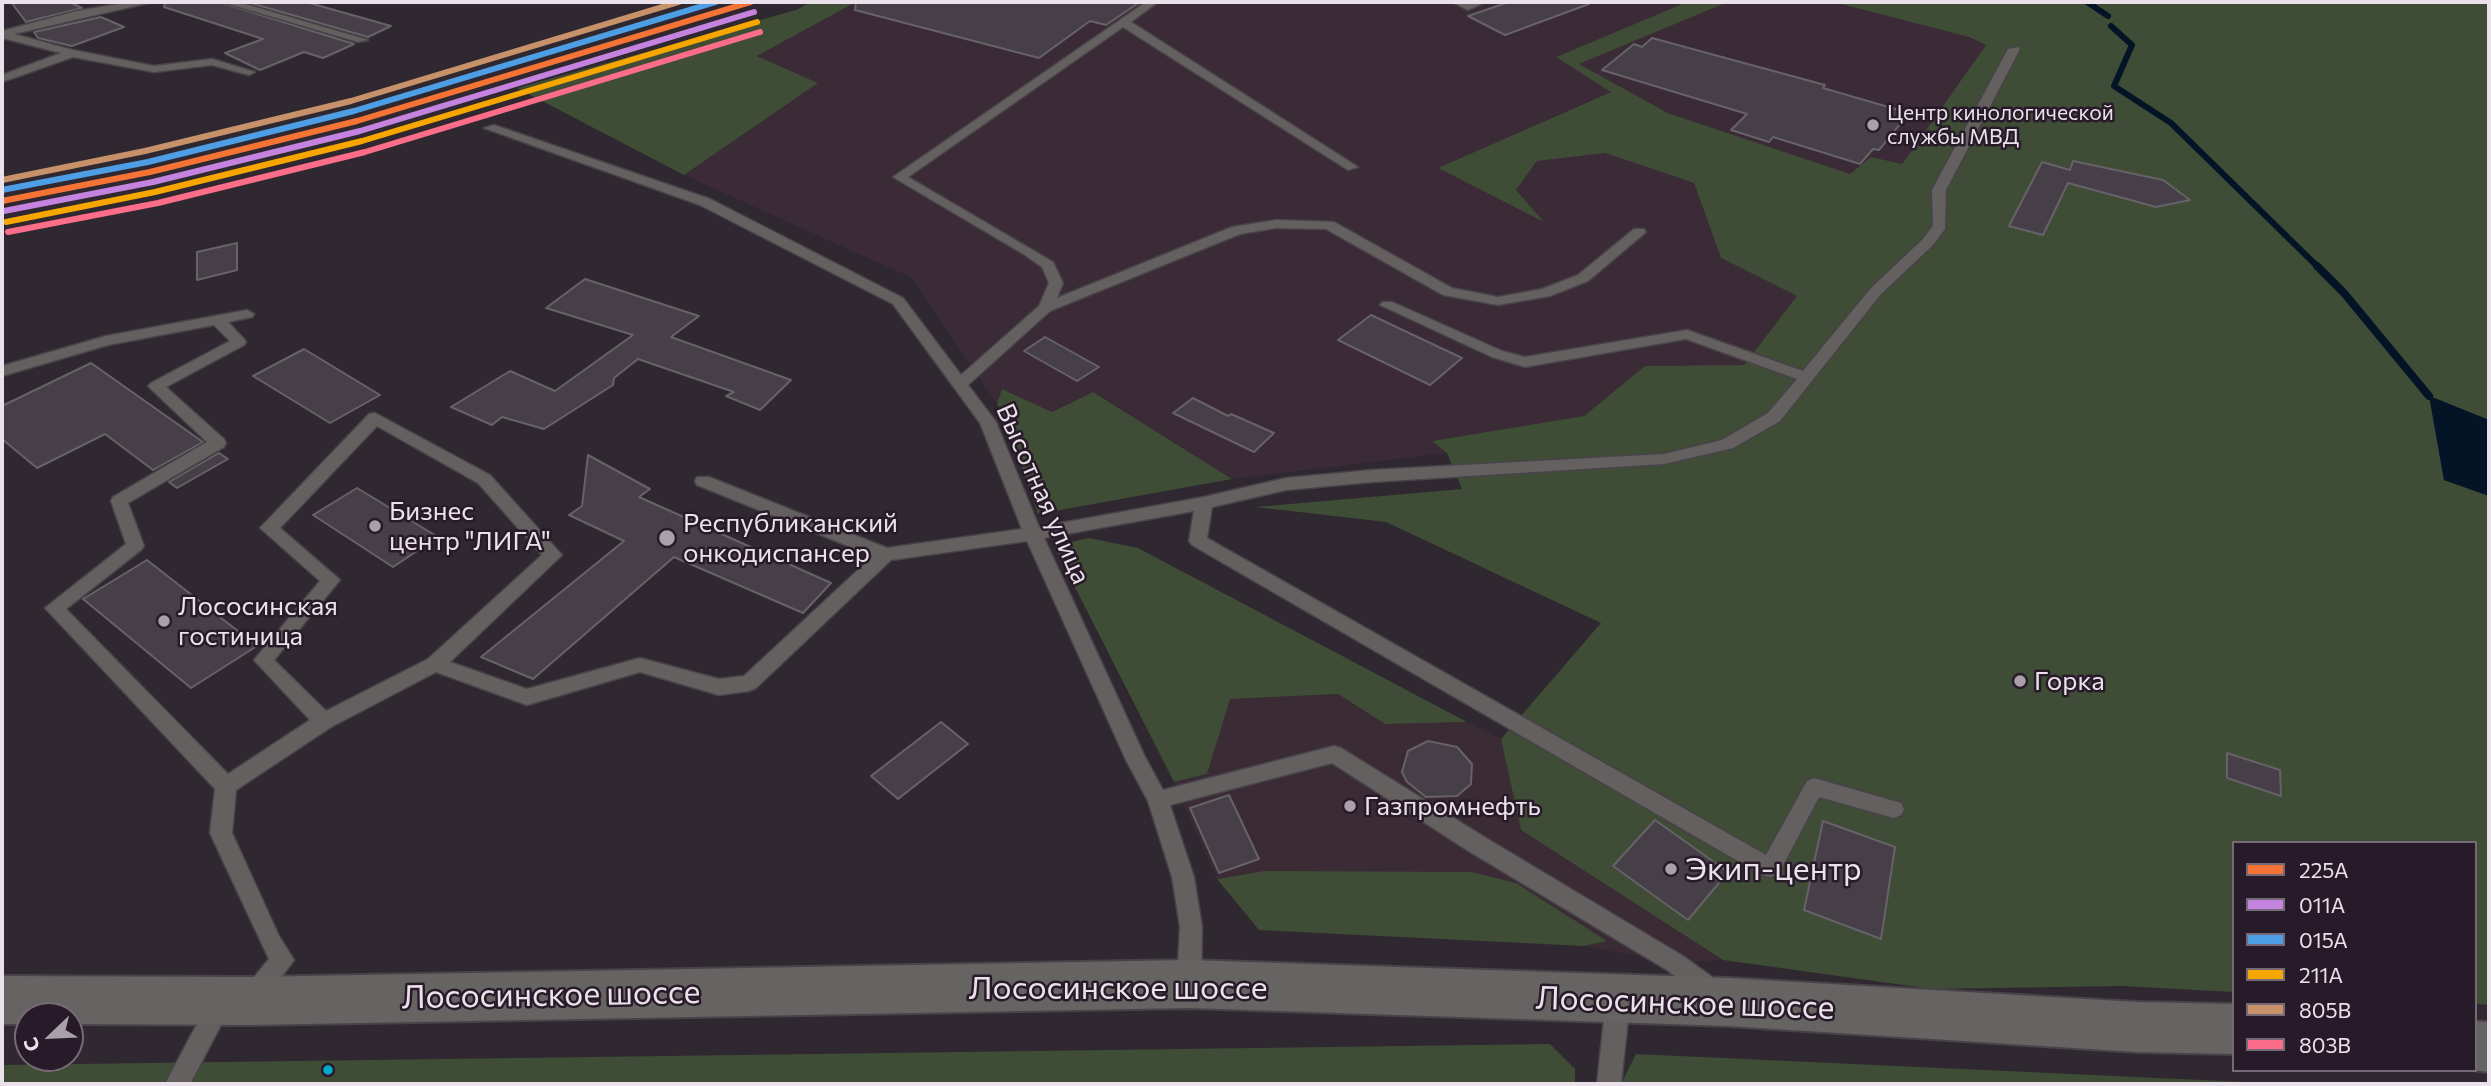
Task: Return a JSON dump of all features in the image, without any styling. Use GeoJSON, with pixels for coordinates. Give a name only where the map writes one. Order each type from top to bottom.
{"type":"FeatureCollection","features":[{"type":"Feature","properties":{"kind":"main road","name":"Лососинское шоссе"},"geometry":{"type":"LineString","coordinates":[[2,1000],[236,1001],[1189,984],[1728,1002],[2123,1026],[2232,1029]]}},
{"type":"Feature","properties":{"kind":"lane"},"geometry":{"type":"LineString","coordinates":[[2,34],[77,14],[147,2]]}},
{"type":"Feature","properties":{"kind":"lane"},"geometry":{"type":"LineString","coordinates":[[227,2],[362,40]]}},
{"type":"Feature","properties":{"kind":"lane"},"geometry":{"type":"LineString","coordinates":[[1045,308],[1056,282],[1048,265],[899,177],[1153,2]]}},
{"type":"Feature","properties":{"kind":"lane"},"geometry":{"type":"LineString","coordinates":[[1457,2],[1468,7],[1482,2]]}},
{"type":"Feature","properties":{"kind":"lane"},"geometry":{"type":"LineString","coordinates":[[1124,23],[1352,167]]}},
{"type":"Feature","properties":{"kind":"lane"},"geometry":{"type":"LineString","coordinates":[[2,34],[72,53],[155,69],[212,62],[248,72]]}},
{"type":"Feature","properties":{"kind":"lane"},"geometry":{"type":"LineString","coordinates":[[703,481],[886,554],[1033,534],[1204,503],[1286,484],[1372,476],[1664,459],[1727,444],[1774,417],[1876,291],[1927,243],[1940,226],[1939,190],[2014,49]]}},
{"type":"Feature","properties":{"kind":"lane"},"geometry":{"type":"LineString","coordinates":[[2,79],[72,53]]}},
{"type":"Feature","properties":{"kind":"lane","name":"Высотная улица"},"geometry":{"type":"LineString","coordinates":[[490,128],[705,202],[898,301],[988,422],[1033,534],[1136,760],[1158,800],[1183,877],[1191,927],[1189,984]]}},
{"type":"Feature","properties":{"kind":"lane"},"geometry":{"type":"LineString","coordinates":[[961,383],[1045,308],[1237,230],[1276,224],[1329,225],[1448,292],[1498,301],[1545,293],[1583,278],[1639,232]]}},
{"type":"Feature","properties":{"kind":"lane"},"geometry":{"type":"LineString","coordinates":[[1387,305],[1497,354],[1525,362],[1687,334],[1806,377]]}},
{"type":"Feature","properties":{"kind":"lane"},"geometry":{"type":"LineString","coordinates":[[2,371],[106,341],[247,314]]}},
{"type":"Feature","properties":{"kind":"lane"},"geometry":{"type":"LineString","coordinates":[[219,321],[239,342],[156,386],[218,443],[119,501],[135,546],[54,608],[226,786]]}},
{"type":"Feature","properties":{"kind":"lane"},"geometry":{"type":"LineString","coordinates":[[226,786],[324,721],[435,664],[553,555],[484,479],[375,418],[269,527],[331,580],[263,660],[324,721]]}},
{"type":"Feature","properties":{"kind":"lane"},"geometry":{"type":"LineString","coordinates":[[1204,503],[1198,541],[1770,868],[1814,788],[1894,809]]}},
{"type":"Feature","properties":{"kind":"lane"},"geometry":{"type":"LineString","coordinates":[[435,664],[527,697],[640,665],[719,687],[749,682],[886,554]]}},
{"type":"Feature","properties":{"kind":"lane"},"geometry":{"type":"LineString","coordinates":[[1158,800],[1334,754],[1478,845],[1675,962],[1728,1002]]}},
{"type":"Feature","properties":{"kind":"lane"},"geometry":{"type":"LineString","coordinates":[[177,1084],[236,1001],[283,960],[271,943],[221,833],[226,786]]}},
{"type":"Feature","properties":{"kind":"lane"},"geometry":{"type":"LineString","coordinates":[[1609,1084],[1619,999]]}},
{"type":"Feature","properties":{"kind":"shaded area"},"geometry":{"type":"Polygon","coordinates":[[[856,2],[1687,2],[1557,57],[1612,91],[1439,168],[1542,220],[1516,190],[1537,161],[1605,153],[1694,183],[1721,258],[1797,296],[1744,366],[1645,366],[1584,416],[1433,441],[1447,453],[1232,479],[1093,392],[1052,412],[1003,389],[997,404],[912,278],[684,175],[818,83],[757,56],[856,2]]]}},
{"type":"Feature","properties":{"kind":"shaded area"},"geometry":{"type":"Polygon","coordinates":[[[1728,2],[1833,2],[1969,37],[1986,45],[1902,165],[1871,157],[1850,174],[1668,113],[1578,64],[1728,2]]]}},
{"type":"Feature","properties":{"kind":"shaded area","name":"Газпромнефть"},"geometry":{"type":"Polygon","coordinates":[[[1338,694],[1386,724],[1467,722],[1501,739],[1521,830],[1723,960],[1675,963],[1584,946],[1607,941],[1264,871],[1217,879],[1174,782],[1207,774],[1229,699],[1338,694]]]}},
{"type":"Feature","properties":{"kind":"green space"},"geometry":{"type":"Polygon","coordinates":[[[811,2],[856,2],[757,56],[818,83],[684,175],[517,88],[796,10],[811,2]]]}},
{"type":"Feature","properties":{"kind":"green space"},"geometry":{"type":"Polygon","coordinates":[[[1687,2],[1728,2],[1579,64],[1668,113],[1850,174],[1871,157],[1902,164],[1986,45],[1969,37],[1833,2],[2489,2],[2489,420],[2430,396],[2444,480],[2489,496],[2489,1005],[2477,1004],[2477,841],[2232,841],[2232,992],[2122,986],[1932,989],[1723,960],[1521,830],[1501,739],[1601,623],[1386,522],[1256,507],[1462,489],[1447,453],[1432,441],[1584,416],[1645,366],[1744,365],[1797,296],[1721,258],[1694,183],[1605,153],[1537,161],[1516,190],[1544,222],[1438,168],[1611,92],[1556,57],[1687,2]]]}},
{"type":"Feature","properties":{"kind":"green space"},"geometry":{"type":"Polygon","coordinates":[[[1002,389],[1052,412],[1093,392],[1232,479],[1038,514],[1013,440],[997,404],[1002,389]]]}},
{"type":"Feature","properties":{"kind":"green space"},"geometry":{"type":"Polygon","coordinates":[[[1089,538],[1138,548],[1467,722],[1385,724],[1338,694],[1230,699],[1207,774],[1174,782],[1054,546],[1089,538]]]}},
{"type":"Feature","properties":{"kind":"green space"},"geometry":{"type":"Polygon","coordinates":[[[1264,871],[1472,872],[1516,883],[1607,941],[1584,946],[1259,930],[1217,879],[1264,871]]]}},
{"type":"Feature","properties":{"kind":"green space"},"geometry":{"type":"Polygon","coordinates":[[[1550,1044],[1575,1069],[1575,1084],[2,1084],[2,1065],[14,1065],[14,1072],[84,1072],[84,1064],[1550,1044]]]}},
{"type":"Feature","properties":{"kind":"green space"},"geometry":{"type":"Polygon","coordinates":[[[1636,1054],[2288,1084],[1621,1084],[1636,1054]]]}},
{"type":"Feature","properties":{"kind":"water"},"geometry":{"type":"Polygon","coordinates":[[[2429,396],[2489,420],[2489,496],[2444,480],[2429,396]]]}},
{"type":"Feature","properties":{"kind":"building"},"geometry":{"type":"Polygon","coordinates":[[[11,2],[69,2],[82,8],[26,22],[11,2]]]}},
{"type":"Feature","properties":{"kind":"building"},"geometry":{"type":"Polygon","coordinates":[[[165,2],[219,2],[354,44],[323,58],[304,52],[260,70],[225,53],[263,39],[164,7],[165,2]]]}},
{"type":"Feature","properties":{"kind":"building"},"geometry":{"type":"Polygon","coordinates":[[[247,2],[306,2],[391,26],[368,37],[247,2]]]}},
{"type":"Feature","properties":{"kind":"building"},"geometry":{"type":"Polygon","coordinates":[[[856,2],[1140,2],[1106,25],[1090,21],[1039,58],[855,10],[856,2]]]}},
{"type":"Feature","properties":{"kind":"building"},"geometry":{"type":"Polygon","coordinates":[[[1509,2],[1589,4],[1505,35],[1468,16],[1509,2]]]}},
{"type":"Feature","properties":{"kind":"building"},"geometry":{"type":"Polygon","coordinates":[[[101,17],[124,27],[72,46],[38,38],[34,32],[101,17]]]}},
{"type":"Feature","properties":{"kind":"building"},"geometry":{"type":"Polygon","coordinates":[[[1652,38],[1825,85],[1823,88],[1909,113],[1879,150],[1873,149],[1860,164],[1773,137],[1769,142],[1731,130],[1747,114],[1602,70],[1634,44],[1642,47],[1652,38]]]}},
{"type":"Feature","properties":{"kind":"building"},"geometry":{"type":"Polygon","coordinates":[[[2073,161],[2163,180],[2190,200],[2156,207],[2068,183],[2043,235],[2009,226],[2042,162],[2070,170],[2073,161]]]}},
{"type":"Feature","properties":{"kind":"building"},"geometry":{"type":"Polygon","coordinates":[[[237,243],[237,270],[197,280],[197,252],[237,243]]]}},
{"type":"Feature","properties":{"kind":"building"},"geometry":{"type":"Polygon","coordinates":[[[585,279],[699,316],[671,337],[791,380],[760,410],[726,396],[734,392],[638,359],[614,378],[613,385],[544,429],[502,417],[492,425],[451,407],[510,371],[555,391],[633,335],[546,308],[585,279]]]}},
{"type":"Feature","properties":{"kind":"building"},"geometry":{"type":"Polygon","coordinates":[[[1371,315],[1462,358],[1430,385],[1338,340],[1371,315]]]}},
{"type":"Feature","properties":{"kind":"building"},"geometry":{"type":"Polygon","coordinates":[[[1045,337],[1099,367],[1077,381],[1024,351],[1045,337]]]}},
{"type":"Feature","properties":{"kind":"building"},"geometry":{"type":"Polygon","coordinates":[[[304,349],[380,395],[330,423],[253,376],[304,349]]]}},
{"type":"Feature","properties":{"kind":"building"},"geometry":{"type":"Polygon","coordinates":[[[91,363],[203,442],[153,470],[105,434],[37,468],[2,439],[2,406],[91,363]]]}},
{"type":"Feature","properties":{"kind":"building"},"geometry":{"type":"Polygon","coordinates":[[[1193,398],[1228,416],[1231,414],[1274,433],[1254,452],[1173,413],[1193,398]]]}},
{"type":"Feature","properties":{"kind":"building"},"geometry":{"type":"Polygon","coordinates":[[[219,453],[228,459],[177,488],[169,482],[219,453]]]}},
{"type":"Feature","properties":{"kind":"building"},"geometry":{"type":"Polygon","coordinates":[[[588,455],[650,489],[639,497],[831,583],[803,613],[674,557],[533,679],[481,657],[624,541],[569,515],[582,506],[588,455]]]}},
{"type":"Feature","properties":{"kind":"building","name":"Бизнес центр \"ЛИГА\""},"geometry":{"type":"Polygon","coordinates":[[[357,488],[438,537],[393,567],[313,515],[357,488]]]}},
{"type":"Feature","properties":{"kind":"building"},"geometry":{"type":"Polygon","coordinates":[[[147,560],[257,646],[191,688],[83,599],[147,560]]]}},
{"type":"Feature","properties":{"kind":"building"},"geometry":{"type":"Polygon","coordinates":[[[941,722],[968,744],[898,799],[871,776],[941,722]]]}},
{"type":"Feature","properties":{"kind":"building"},"geometry":{"type":"Polygon","coordinates":[[[1428,741],[1457,747],[1472,764],[1471,784],[1457,796],[1426,797],[1407,782],[1402,772],[1408,751],[1428,741]]]}},
{"type":"Feature","properties":{"kind":"building"},"geometry":{"type":"Polygon","coordinates":[[[2227,753],[2280,770],[2281,796],[2227,778],[2227,753]]]}},
{"type":"Feature","properties":{"kind":"building"},"geometry":{"type":"Polygon","coordinates":[[[1229,795],[1259,859],[1219,873],[1190,808],[1229,795]]]}},
{"type":"Feature","properties":{"kind":"building","name":"Экип-центр"},"geometry":{"type":"Polygon","coordinates":[[[1655,820],[1728,872],[1688,920],[1613,866],[1655,820]]]}},
{"type":"Feature","properties":{"kind":"building"},"geometry":{"type":"Polygon","coordinates":[[[1823,821],[1895,847],[1881,939],[1804,910],[1823,821]]]}},
{"type":"Feature","properties":{"kind":"waterway"},"geometry":{"type":"LineString","coordinates":[[2087,2],[2108,16]]}},
{"type":"Feature","properties":{"kind":"waterway"},"geometry":{"type":"LineString","coordinates":[[2111,26],[2132,45],[2114,86],[2171,123],[2319,268]]}},
{"type":"Feature","properties":{"kind":"waterway"},"geometry":{"type":"LineString","coordinates":[[2319,268],[2344,293],[2429,396]]}},
{"type":"Feature","properties":{"kind":"transit line","name":"805В"},"geometry":{"type":"LineString","coordinates":[[2,180],[145,151],[351,101],[679,2]]}},
{"type":"Feature","properties":{"kind":"transit line","name":"015А"},"geometry":{"type":"LineString","coordinates":[[2,190],[148,162],[354,111],[716,2]]}},
{"type":"Feature","properties":{"kind":"transit line","name":"225А"},"geometry":{"type":"LineString","coordinates":[[2,201],[150,172],[357,121],[751,2]]}},
{"type":"Feature","properties":{"kind":"transit line","name":"011А"},"geometry":{"type":"LineString","coordinates":[[4,211],[153,182],[360,131],[754,12]]}},
{"type":"Feature","properties":{"kind":"transit line","name":"211А"},"geometry":{"type":"LineString","coordinates":[[6,222],[155,192],[362,141],[757,22]]}},
{"type":"Feature","properties":{"kind":"transit line","name":"803В"},"geometry":{"type":"LineString","coordinates":[[8,232],[158,203],[365,152],[760,32]]}},
{"type":"Feature","properties":{"kind":"place","name":"Центр кинологической службы МВД"},"geometry":{"type":"Point","coordinates":[1873,125]}},
{"type":"Feature","properties":{"kind":"place","name":"Бизнес центр \"ЛИГА\""},"geometry":{"type":"Point","coordinates":[375,526]}},
{"type":"Feature","properties":{"kind":"place","name":"Республиканский онкодиспансер"},"geometry":{"type":"Point","coordinates":[667,538]}},
{"type":"Feature","properties":{"kind":"place","name":"Лососинская гостиница"},"geometry":{"type":"Point","coordinates":[164,621]}},
{"type":"Feature","properties":{"kind":"place","name":"Горка"},"geometry":{"type":"Point","coordinates":[2020,681]}},
{"type":"Feature","properties":{"kind":"place","name":"Газпромнефть"},"geometry":{"type":"Point","coordinates":[1350,806]}},
{"type":"Feature","properties":{"kind":"place","name":"Экип-центр"},"geometry":{"type":"Point","coordinates":[1671,869]}}]}
